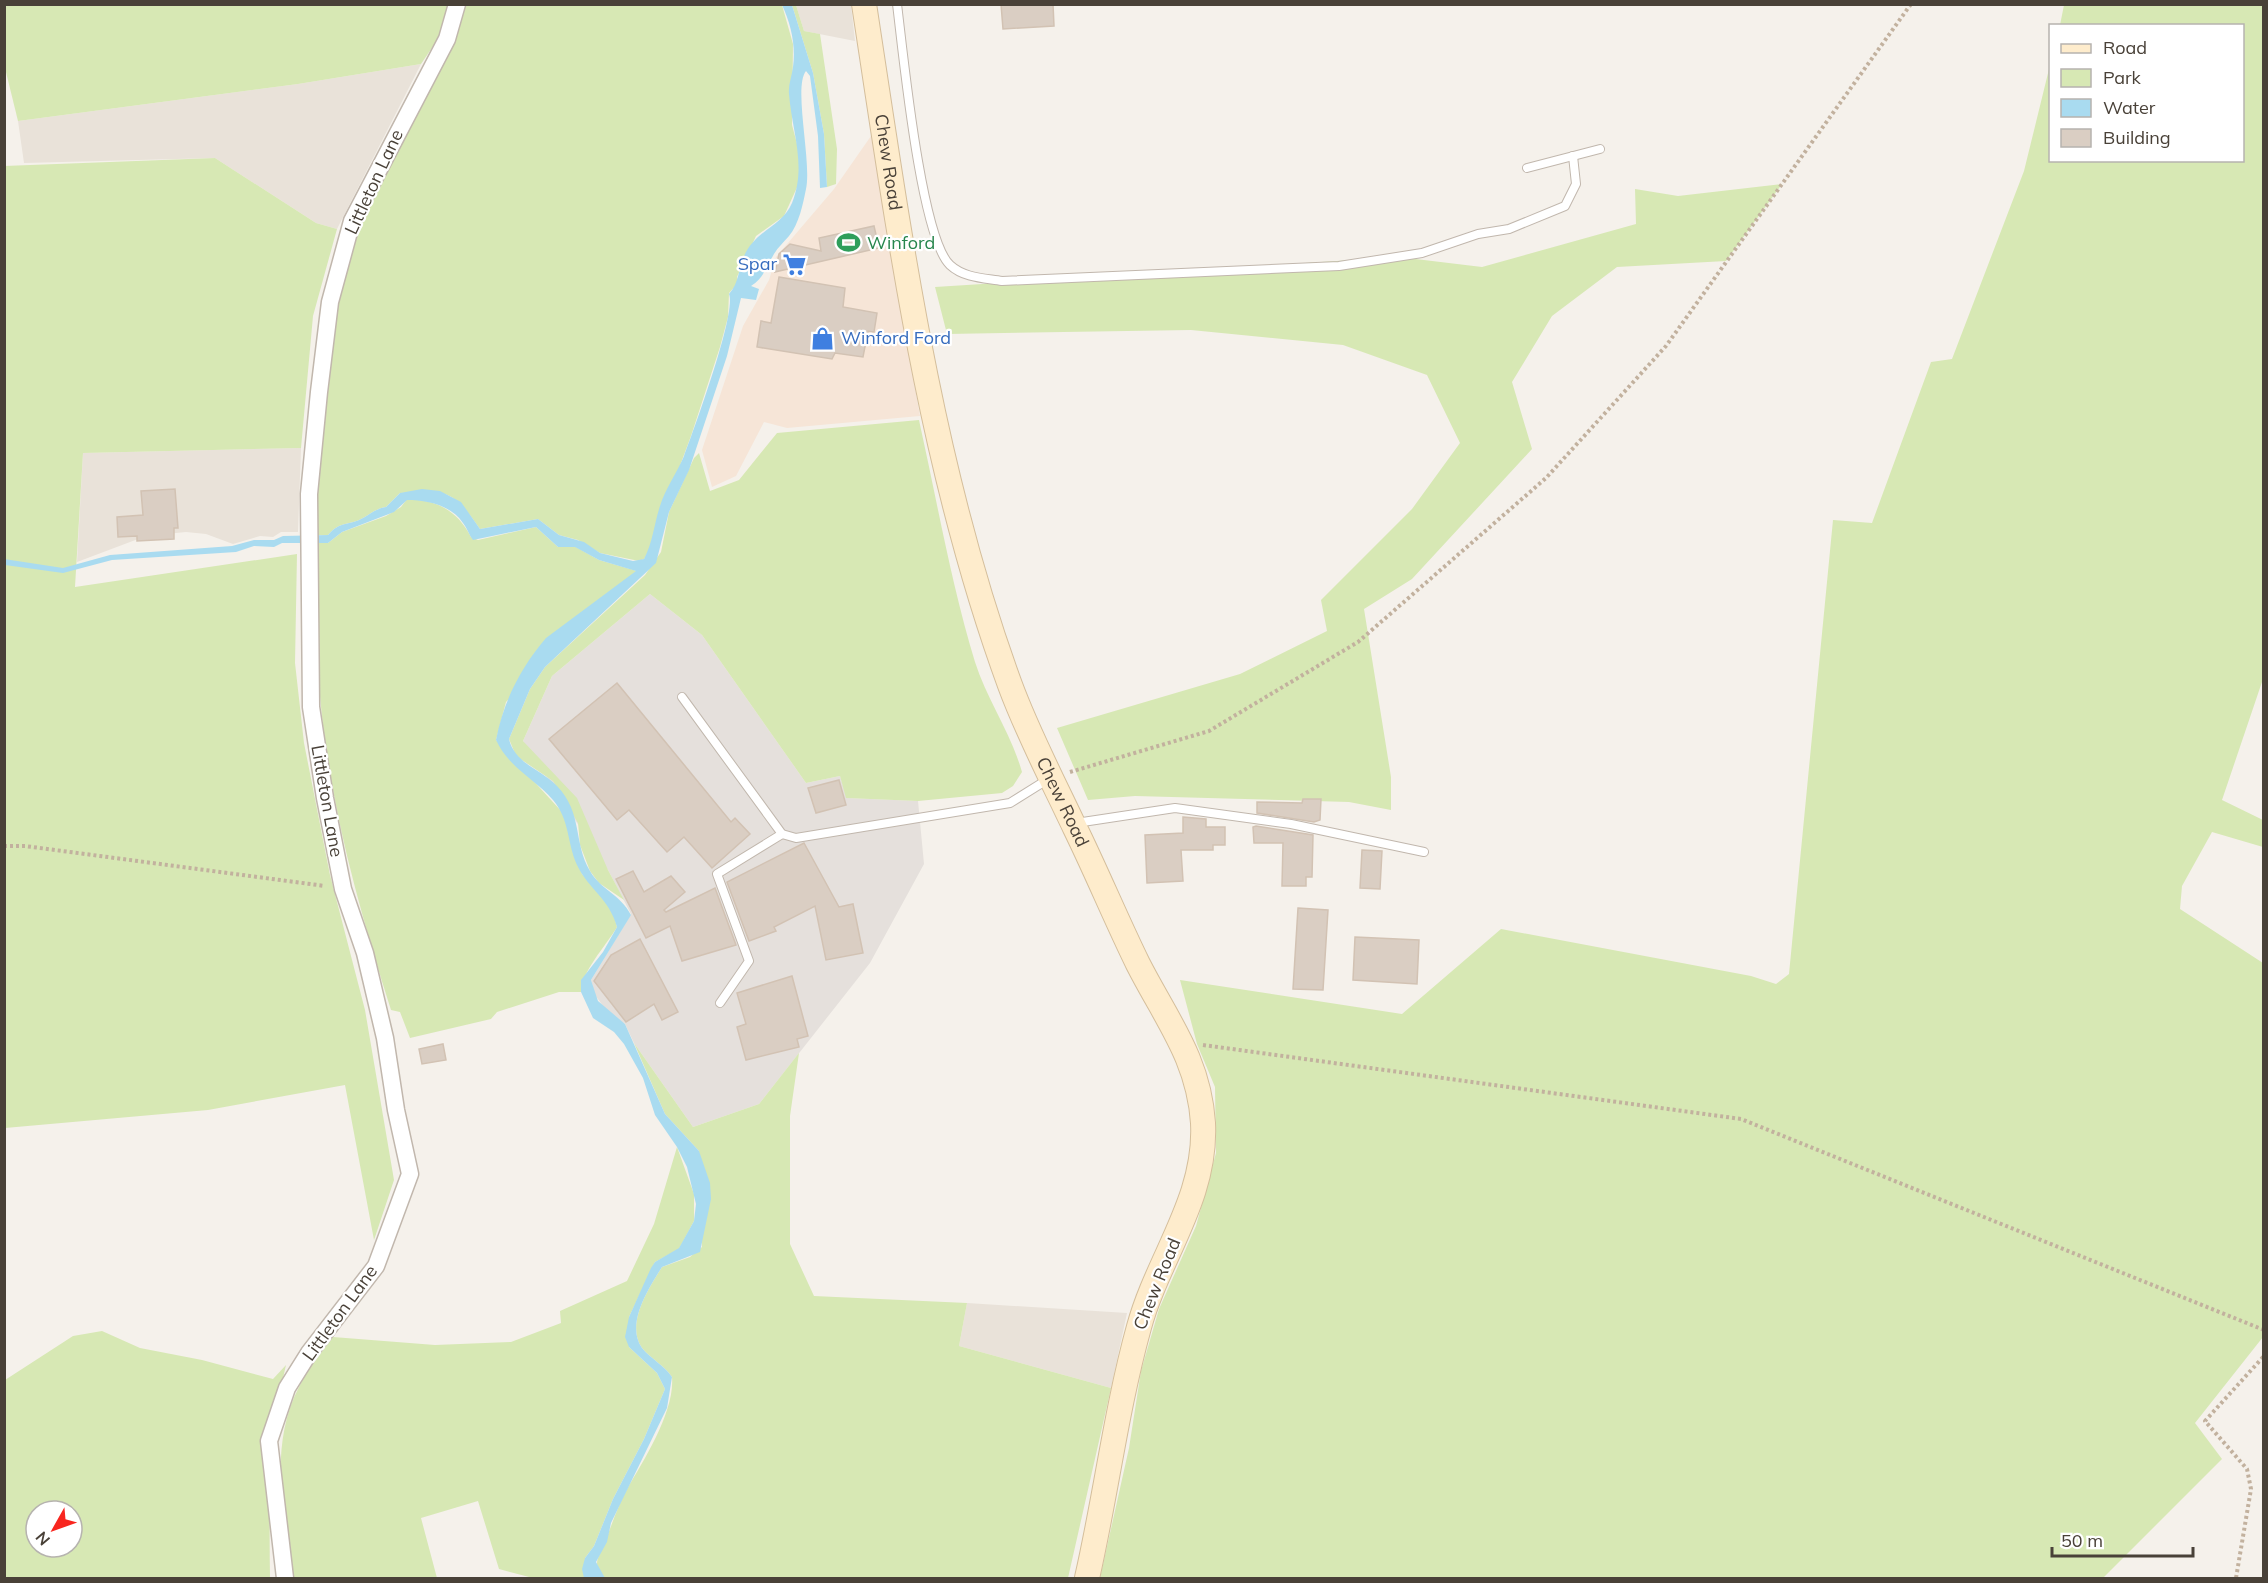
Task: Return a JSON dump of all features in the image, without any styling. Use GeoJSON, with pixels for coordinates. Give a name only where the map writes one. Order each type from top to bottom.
{"type":"FeatureCollection","features":[{"type":"Feature","properties":{"kind":"main road","name":"Chew Road"},"geometry":{"type":"LineString","coordinates":[[864,4],[919,339],[940,439],[989,621],[1011,687],[1050,777],[1138,964],[1182,1043],[1200,1087],[1202,1155],[1185,1218],[1140,1323],[1124,1387],[1103,1509],[1087,1578]]}},
{"type":"Feature","properties":{"kind":"street","name":"Littleton Lane"},"geometry":{"type":"LineString","coordinates":[[285,1578],[269,1441],[287,1388],[309,1353],[376,1266],[410,1174],[396,1110],[386,1038],[365,953],[343,889],[325,798],[312,707],[308,593],[309,494],[330,302],[352,221],[447,39],[457,4]]}},
{"type":"Feature","properties":{"kind":"lane"},"geometry":{"type":"LineString","coordinates":[[897,4],[913,127],[934,238],[949,265],[968,276],[1002,281],[1316,267],[1422,253],[1478,234],[1509,229],[1565,206],[1576,184],[1573,156]]}},
{"type":"Feature","properties":{"kind":"lane"},"geometry":{"type":"LineString","coordinates":[[1527,168],[1600,148]]}},
{"type":"Feature","properties":{"kind":"lane"},"geometry":{"type":"LineString","coordinates":[[682,697],[782,834],[796,837],[1010,803],[1050,777]]}},
{"type":"Feature","properties":{"kind":"lane"},"geometry":{"type":"LineString","coordinates":[[1073,824],[1175,808],[1290,824],[1424,852]]}},
{"type":"Feature","properties":{"kind":"lane"},"geometry":{"type":"LineString","coordinates":[[720,1003],[749,961],[717,874],[782,834]]}},
{"type":"Feature","properties":{"kind":"path"},"geometry":{"type":"LineString","coordinates":[[1050,777],[1209,731],[1358,642],[1546,478],[1666,346],[1911,4]]}},
{"type":"Feature","properties":{"kind":"path"},"geometry":{"type":"LineString","coordinates":[[4,846],[25,846],[343,889]]}},
{"type":"Feature","properties":{"kind":"path"},"geometry":{"type":"LineString","coordinates":[[1182,1043],[1742,1119],[2264,1330]]}},
{"type":"Feature","properties":{"kind":"path"},"geometry":{"type":"LineString","coordinates":[[2236,1578],[2251,1489],[2247,1469],[2205,1421],[2264,1356]]}},
{"type":"Feature","properties":{"kind":"shaded area"},"geometry":{"type":"Polygon","coordinates":[[[796,5],[851,5],[855,41],[804,31],[796,5]]]}},
{"type":"Feature","properties":{"kind":"shaded area"},"geometry":{"type":"Polygon","coordinates":[[[421,64],[337,229],[316,223],[215,158],[24,163],[18,121],[298,84],[421,64]]]}},
{"type":"Feature","properties":{"kind":"shaded area"},"geometry":{"type":"Polygon","coordinates":[[[871,136],[920,416],[787,428],[764,422],[736,476],[712,487],[702,450],[743,326],[769,280],[776,257],[834,189],[871,136]]]}},
{"type":"Feature","properties":{"kind":"shaded area"},"geometry":{"type":"Polygon","coordinates":[[[301,448],[298,532],[281,532],[273,537],[260,536],[233,544],[206,534],[186,532],[146,536],[77,562],[83,453],[301,448]]]}},
{"type":"Feature","properties":{"kind":"shaded area"},"geometry":{"type":"Polygon","coordinates":[[[650,594],[702,635],[806,783],[840,776],[847,798],[918,801],[924,864],[870,963],[759,1104],[693,1127],[634,1043],[625,1024],[606,1010],[595,995],[591,980],[631,914],[608,870],[523,741],[552,676],[650,594]]]}},
{"type":"Feature","properties":{"kind":"shaded area"},"geometry":{"type":"Polygon","coordinates":[[[967,1303],[1127,1313],[1111,1388],[959,1346],[967,1303]]]}},
{"type":"Feature","properties":{"kind":"green space"},"geometry":{"type":"Polygon","coordinates":[[[4,5],[449,5],[442,33],[421,64],[298,84],[18,121],[5,68],[4,5]]]}},
{"type":"Feature","properties":{"kind":"green space"},"geometry":{"type":"Polygon","coordinates":[[[465,5],[782,5],[793,44],[792,125],[800,155],[799,183],[784,216],[756,236],[737,277],[738,283],[729,293],[728,317],[691,436],[648,552],[644,559],[639,561],[600,553],[578,540],[559,535],[538,519],[480,529],[455,499],[429,492],[400,493],[386,507],[341,525],[328,535],[314,535],[318,452],[332,332],[357,219],[456,37],[465,5]]]}},
{"type":"Feature","properties":{"kind":"green space"},"geometry":{"type":"Polygon","coordinates":[[[792,5],[796,5],[804,31],[820,34],[837,149],[836,184],[827,187],[824,134],[813,73],[792,5]]]}},
{"type":"Feature","properties":{"kind":"green space"},"geometry":{"type":"Polygon","coordinates":[[[2064,5],[2263,5],[2264,676],[2222,800],[2263,820],[2263,847],[2212,832],[2182,886],[2180,909],[2263,963],[2263,1337],[2195,1423],[2222,1459],[2103,1578],[1100,1578],[1129,1448],[1141,1371],[1159,1309],[1196,1226],[1216,1153],[1215,1087],[1197,1044],[1180,980],[1402,1014],[1501,929],[1751,976],[1776,984],[1789,974],[1833,520],[1872,523],[1931,362],[1952,359],[2024,171],[2049,69],[2049,162],[2244,162],[2244,24],[2060,24],[2064,5]]]}},
{"type":"Feature","properties":{"kind":"green space"},"geometry":{"type":"Polygon","coordinates":[[[215,158],[316,223],[337,229],[313,316],[301,448],[83,453],[75,587],[297,554],[295,663],[304,743],[330,875],[365,1010],[394,1180],[374,1240],[345,1085],[208,1110],[5,1128],[4,166],[215,158]]]}},
{"type":"Feature","properties":{"kind":"green space"},"geometry":{"type":"Polygon","coordinates":[[[1782,184],[1726,261],[1617,267],[1552,316],[1512,382],[1532,449],[1412,579],[1364,609],[1391,777],[1391,810],[1349,802],[1135,796],[1088,800],[1057,728],[1240,674],[1327,631],[1321,600],[1412,509],[1460,443],[1427,375],[1343,345],[1191,330],[947,334],[935,287],[1399,257],[1482,267],[1636,224],[1635,189],[1678,196],[1782,184]]]}},
{"type":"Feature","properties":{"kind":"green space"},"geometry":{"type":"Polygon","coordinates":[[[919,420],[966,632],[986,690],[1012,744],[1022,772],[1013,786],[1002,793],[918,801],[846,798],[840,776],[806,783],[702,635],[650,594],[552,676],[523,741],[577,798],[608,870],[624,900],[599,883],[590,871],[580,845],[578,823],[553,781],[516,756],[509,739],[530,689],[545,667],[645,575],[661,552],[669,512],[694,458],[699,453],[710,491],[739,480],[777,433],[919,420]]]}},
{"type":"Feature","properties":{"kind":"green space"},"geometry":{"type":"Polygon","coordinates":[[[407,499],[437,504],[445,508],[453,513],[471,537],[478,540],[536,527],[558,547],[574,546],[599,560],[637,571],[601,599],[506,702],[496,740],[563,813],[582,874],[605,899],[613,912],[617,927],[589,968],[581,992],[559,992],[497,1012],[491,1019],[410,1038],[400,1012],[391,1010],[356,890],[329,769],[319,685],[318,578],[315,543],[328,543],[342,532],[386,516],[401,507],[407,499]]]}},
{"type":"Feature","properties":{"kind":"green space"},"geometry":{"type":"Polygon","coordinates":[[[634,1043],[693,1127],[759,1104],[799,1053],[790,1116],[790,1244],[814,1296],[967,1303],[959,1346],[1111,1388],[1068,1578],[605,1578],[601,1574],[597,1567],[598,1558],[623,1497],[664,1420],[672,1390],[672,1377],[642,1348],[637,1338],[637,1317],[645,1296],[662,1267],[690,1257],[702,1247],[699,1151],[665,1114],[634,1043]]]}},
{"type":"Feature","properties":{"kind":"green space"},"geometry":{"type":"Polygon","coordinates":[[[677,1147],[694,1194],[694,1221],[679,1249],[655,1262],[629,1317],[629,1347],[657,1373],[665,1389],[644,1439],[613,1499],[594,1546],[585,1558],[584,1578],[533,1578],[499,1569],[478,1501],[421,1518],[437,1578],[291,1578],[282,1505],[281,1457],[284,1433],[289,1410],[299,1387],[333,1337],[435,1345],[511,1342],[561,1323],[560,1311],[627,1281],[654,1224],[677,1147]]]}},
{"type":"Feature","properties":{"kind":"green space"},"geometry":{"type":"Polygon","coordinates":[[[102,1331],[140,1348],[202,1360],[273,1379],[286,1365],[273,1444],[270,1578],[5,1578],[5,1380],[73,1336],[102,1331]]]}},
{"type":"Feature","properties":{"kind":"water"},"geometry":{"type":"Polygon","coordinates":[[[782,5],[792,5],[813,73],[824,134],[827,187],[820,188],[818,136],[810,76],[806,71],[801,92],[807,177],[800,214],[792,231],[776,251],[762,276],[751,286],[759,289],[756,300],[741,298],[727,356],[689,470],[669,512],[656,563],[545,667],[530,689],[509,739],[517,754],[529,766],[551,780],[565,796],[571,807],[581,849],[590,871],[622,902],[631,915],[591,980],[598,1001],[625,1024],[665,1114],[699,1151],[710,1183],[711,1199],[700,1252],[662,1267],[645,1296],[637,1317],[637,1338],[642,1348],[672,1377],[667,1408],[611,1523],[607,1542],[596,1562],[605,1578],[584,1578],[582,1569],[585,1558],[594,1546],[613,1499],[644,1439],[665,1389],[657,1373],[629,1347],[625,1337],[629,1317],[655,1262],[679,1248],[694,1221],[696,1204],[687,1167],[677,1147],[655,1115],[643,1078],[624,1044],[614,1032],[593,1018],[581,992],[581,980],[603,952],[617,927],[613,917],[577,865],[559,808],[546,792],[508,758],[496,740],[503,712],[514,686],[546,638],[636,571],[599,560],[575,547],[558,547],[536,527],[473,540],[463,523],[452,512],[438,505],[407,500],[394,512],[342,532],[328,543],[282,543],[274,547],[254,546],[236,552],[112,560],[63,573],[5,565],[4,559],[63,568],[110,555],[232,546],[254,540],[274,540],[283,536],[328,535],[341,525],[386,507],[400,493],[422,489],[440,491],[461,502],[480,529],[538,519],[559,535],[584,542],[600,553],[633,561],[644,559],[662,500],[684,456],[704,399],[727,324],[729,294],[735,284],[743,258],[751,244],[783,217],[792,203],[796,189],[798,162],[789,91],[794,59],[793,43],[782,5]]]}},
{"type":"Feature","properties":{"kind":"building"},"geometry":{"type":"Polygon","coordinates":[[[1001,4],[1053,4],[1054,26],[1003,29],[1001,4]]]}},
{"type":"Feature","properties":{"kind":"building","name":"Winford"},"geometry":{"type":"Polygon","coordinates":[[[874,226],[879,248],[775,272],[779,254],[790,244],[821,251],[819,238],[874,226]]]}},
{"type":"Feature","properties":{"kind":"building"},"geometry":{"type":"Polygon","coordinates":[[[779,277],[845,288],[843,307],[877,313],[874,332],[868,331],[863,357],[835,353],[832,359],[757,347],[761,321],[771,323],[779,277]]]}},
{"type":"Feature","properties":{"kind":"building"},"geometry":{"type":"Polygon","coordinates":[[[175,489],[178,528],[174,528],[174,539],[137,541],[137,536],[118,537],[117,517],[143,515],[141,491],[175,489]]]}},
{"type":"Feature","properties":{"kind":"building"},"geometry":{"type":"Polygon","coordinates":[[[617,683],[731,822],[735,818],[750,834],[712,868],[684,837],[667,852],[629,810],[617,820],[549,739],[617,683]]]}},
{"type":"Feature","properties":{"kind":"building"},"geometry":{"type":"Polygon","coordinates":[[[839,780],[846,805],[816,813],[808,788],[839,780]]]}},
{"type":"Feature","properties":{"kind":"building"},"geometry":{"type":"Polygon","coordinates":[[[1303,799],[1321,799],[1320,820],[1314,822],[1257,813],[1257,802],[1302,803],[1303,799]]]}},
{"type":"Feature","properties":{"kind":"building"},"geometry":{"type":"Polygon","coordinates":[[[1183,817],[1206,819],[1206,827],[1225,827],[1225,845],[1213,845],[1213,850],[1181,850],[1183,881],[1147,883],[1145,835],[1183,833],[1183,817]]]}},
{"type":"Feature","properties":{"kind":"building"},"geometry":{"type":"Polygon","coordinates":[[[1253,827],[1313,835],[1312,877],[1306,877],[1306,886],[1282,886],[1283,843],[1254,843],[1253,827]]]}},
{"type":"Feature","properties":{"kind":"building"},"geometry":{"type":"Polygon","coordinates":[[[804,843],[839,907],[853,904],[863,953],[826,960],[815,906],[774,927],[776,931],[749,941],[727,882],[804,843]]]}},
{"type":"Feature","properties":{"kind":"building"},"geometry":{"type":"Polygon","coordinates":[[[1362,850],[1382,851],[1380,889],[1360,888],[1362,850]]]}},
{"type":"Feature","properties":{"kind":"building"},"geometry":{"type":"Polygon","coordinates":[[[633,871],[644,892],[671,876],[685,892],[664,910],[666,912],[715,888],[736,945],[682,961],[670,926],[646,938],[616,879],[633,871]]]}},
{"type":"Feature","properties":{"kind":"building"},"geometry":{"type":"Polygon","coordinates":[[[1298,908],[1328,910],[1323,990],[1293,989],[1298,908]]]}},
{"type":"Feature","properties":{"kind":"building"},"geometry":{"type":"Polygon","coordinates":[[[1355,937],[1419,940],[1417,984],[1353,980],[1355,937]]]}},
{"type":"Feature","properties":{"kind":"building"},"geometry":{"type":"Polygon","coordinates":[[[640,939],[678,1012],[662,1020],[654,1004],[626,1022],[594,981],[611,955],[640,939]]]}},
{"type":"Feature","properties":{"kind":"building"},"geometry":{"type":"Polygon","coordinates":[[[792,976],[808,1036],[797,1039],[799,1047],[746,1060],[737,1027],[746,1024],[737,993],[792,976]]]}},
{"type":"Feature","properties":{"kind":"building"},"geometry":{"type":"Polygon","coordinates":[[[443,1044],[446,1060],[422,1064],[419,1049],[443,1044]]]}},
{"type":"Feature","properties":{"kind":"place","name":"Winford"},"geometry":{"type":"Point","coordinates":[849,243]}},
{"type":"Feature","properties":{"kind":"place","name":"Spar"},"geometry":{"type":"Point","coordinates":[795,264]}},
{"type":"Feature","properties":{"kind":"place","name":"Winford Ford"},"geometry":{"type":"Point","coordinates":[823,338]}}]}
